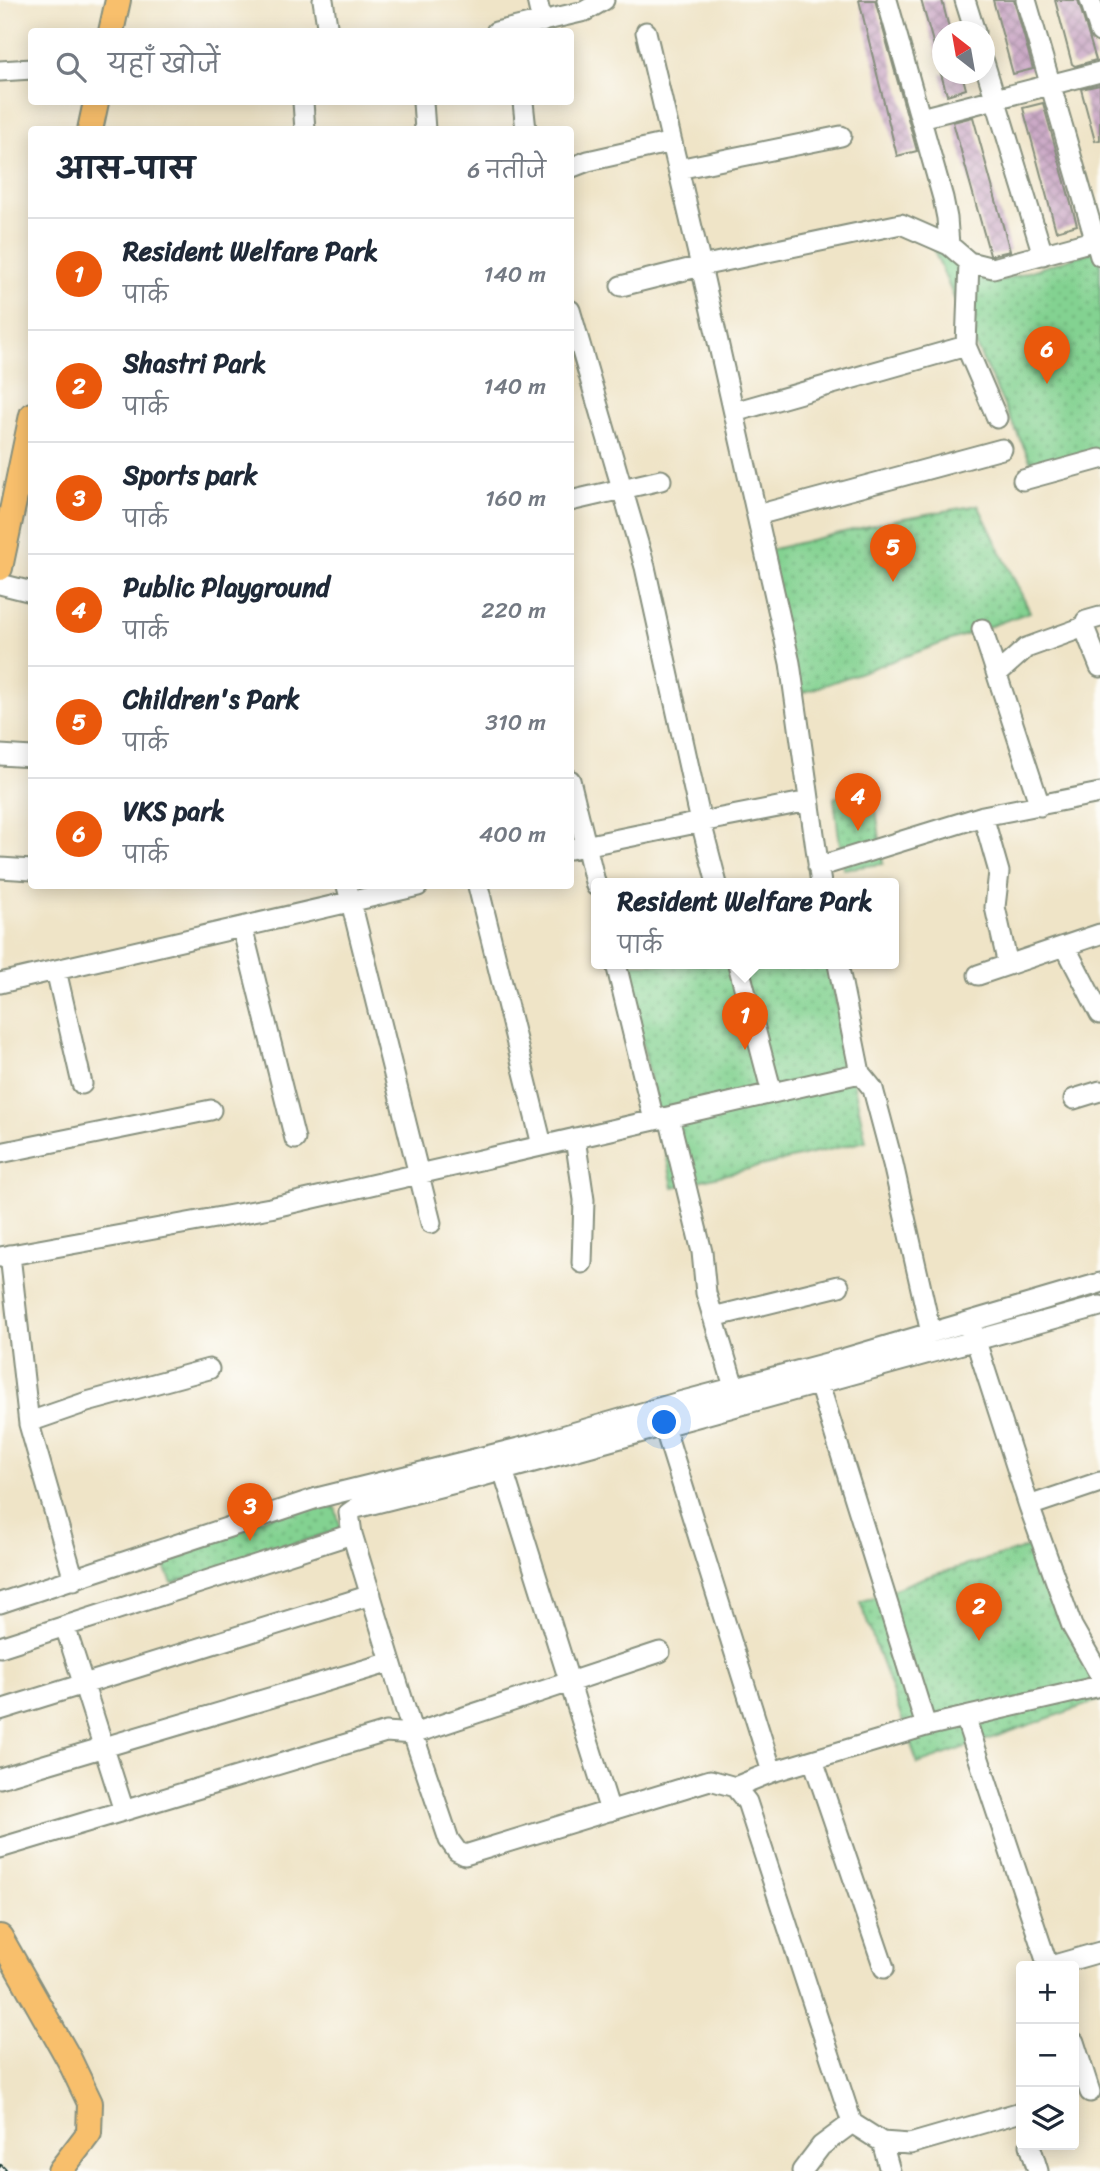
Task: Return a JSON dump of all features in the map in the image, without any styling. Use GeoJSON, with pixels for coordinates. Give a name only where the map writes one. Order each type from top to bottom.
{"type":"FeatureCollection","features":[{"type":"Feature","properties":{"kind":"main road"},"geometry":{"type":"LineString","coordinates":[[112,28],[118,0]]}},
{"type":"Feature","properties":{"kind":"main road"},"geometry":{"type":"LineString","coordinates":[[91,126],[95,105]]}},
{"type":"Feature","properties":{"kind":"main road"},"geometry":{"type":"LineString","coordinates":[[0,568],[4,535],[28,432]]}},
{"type":"Feature","properties":{"kind":"main road"},"geometry":{"type":"LineString","coordinates":[[0,1937],[69,2059],[90,2103],[89,2133],[60,2171]]}},
{"type":"Feature","properties":{"kind":"street"},"geometry":{"type":"LineString","coordinates":[[323,0],[327,28]]}},
{"type":"Feature","properties":{"kind":"street"},"geometry":{"type":"LineString","coordinates":[[537,0],[542,22]]}},
{"type":"Feature","properties":{"kind":"street"},"geometry":{"type":"LineString","coordinates":[[521,28],[585,11],[604,0]]}},
{"type":"Feature","properties":{"kind":"street"},"geometry":{"type":"LineString","coordinates":[[887,0],[943,198],[949,245]]}},
{"type":"Feature","properties":{"kind":"street"},"geometry":{"type":"LineString","coordinates":[[965,0],[972,21]]}},
{"type":"Feature","properties":{"kind":"street"},"geometry":{"type":"LineString","coordinates":[[621,286],[701,266],[901,224],[949,245],[969,262],[993,268],[1098,245],[1026,0]]}},
{"type":"Feature","properties":{"kind":"street"},"geometry":{"type":"LineString","coordinates":[[1090,0],[1100,32]]}},
{"type":"Feature","properties":{"kind":"street"},"geometry":{"type":"LineString","coordinates":[[646,32],[790,663],[819,876],[983,816],[1100,793]]}},
{"type":"Feature","properties":{"kind":"street"},"geometry":{"type":"LineString","coordinates":[[0,71],[28,69]]}},
{"type":"Feature","properties":{"kind":"street"},"geometry":{"type":"LineString","coordinates":[[921,118],[1100,72]]}},
{"type":"Feature","properties":{"kind":"street"},"geometry":{"type":"LineString","coordinates":[[991,84],[1043,255]]}},
{"type":"Feature","properties":{"kind":"street"},"geometry":{"type":"LineString","coordinates":[[303,105],[305,126]]}},
{"type":"Feature","properties":{"kind":"street"},"geometry":{"type":"LineString","coordinates":[[423,105],[425,126]]}},
{"type":"Feature","properties":{"kind":"street"},"geometry":{"type":"LineString","coordinates":[[523,105],[526,126]]}},
{"type":"Feature","properties":{"kind":"street"},"geometry":{"type":"LineString","coordinates":[[678,169],[841,136]]}},
{"type":"Feature","properties":{"kind":"street"},"geometry":{"type":"LineString","coordinates":[[574,166],[672,142]]}},
{"type":"Feature","properties":{"kind":"street"},"geometry":{"type":"LineString","coordinates":[[969,262],[966,346],[997,418]]}},
{"type":"Feature","properties":{"kind":"street"},"geometry":{"type":"LineString","coordinates":[[574,323],[645,566],[715,878]]}},
{"type":"Feature","properties":{"kind":"street"},"geometry":{"type":"LineString","coordinates":[[734,412],[966,346]]}},
{"type":"Feature","properties":{"kind":"street"},"geometry":{"type":"LineString","coordinates":[[757,515],[1002,449]]}},
{"type":"Feature","properties":{"kind":"street"},"geometry":{"type":"LineString","coordinates":[[1023,480],[1100,459]]}},
{"type":"Feature","properties":{"kind":"street"},"geometry":{"type":"LineString","coordinates":[[574,500],[661,480]]}},
{"type":"Feature","properties":{"kind":"street"},"geometry":{"type":"LineString","coordinates":[[0,584],[28,591]]}},
{"type":"Feature","properties":{"kind":"street"},"geometry":{"type":"LineString","coordinates":[[997,674],[1026,648],[1092,622],[1100,667]]}},
{"type":"Feature","properties":{"kind":"street"},"geometry":{"type":"LineString","coordinates":[[982,629],[1040,806]]}},
{"type":"Feature","properties":{"kind":"street"},"geometry":{"type":"LineString","coordinates":[[0,755],[28,757]]}},
{"type":"Feature","properties":{"kind":"street"},"geometry":{"type":"LineString","coordinates":[[578,847],[808,801]]}},
{"type":"Feature","properties":{"kind":"street"},"geometry":{"type":"LineString","coordinates":[[574,814],[578,847],[592,878]]}},
{"type":"Feature","properties":{"kind":"street"},"geometry":{"type":"LineString","coordinates":[[983,816],[999,872],[995,907],[1008,965]]}},
{"type":"Feature","properties":{"kind":"street"},"geometry":{"type":"LineString","coordinates":[[0,868],[28,870]]}},
{"type":"Feature","properties":{"kind":"street"},"geometry":{"type":"LineString","coordinates":[[0,983],[242,927],[349,894],[392,889]]}},
{"type":"Feature","properties":{"kind":"street"},"geometry":{"type":"LineString","coordinates":[[479,889],[542,1145]]}},
{"type":"Feature","properties":{"kind":"street"},"geometry":{"type":"LineString","coordinates":[[349,894],[432,1223]]}},
{"type":"Feature","properties":{"kind":"street"},"geometry":{"type":"LineString","coordinates":[[242,927],[295,1139]]}},
{"type":"Feature","properties":{"kind":"street"},"geometry":{"type":"LineString","coordinates":[[978,975],[1100,934]]}},
{"type":"Feature","properties":{"kind":"street"},"geometry":{"type":"LineString","coordinates":[[1065,946],[1100,1014]]}},
{"type":"Feature","properties":{"kind":"street"},"geometry":{"type":"LineString","coordinates":[[617,969],[702,1252],[706,1293],[734,1388]]}},
{"type":"Feature","properties":{"kind":"street"},"geometry":{"type":"LineString","coordinates":[[739,969],[772,1093]]}},
{"type":"Feature","properties":{"kind":"street"},"geometry":{"type":"LineString","coordinates":[[839,969],[860,1073],[873,1089],[893,1164],[931,1333]]}},
{"type":"Feature","properties":{"kind":"street"},"geometry":{"type":"LineString","coordinates":[[56,970],[82,1084]]}},
{"type":"Feature","properties":{"kind":"street"},"geometry":{"type":"LineString","coordinates":[[74,1580],[29,1424],[5,1256],[270,1208],[860,1073]]}},
{"type":"Feature","properties":{"kind":"street"},"geometry":{"type":"LineString","coordinates":[[1074,1099],[1100,1091]]}},
{"type":"Feature","properties":{"kind":"street"},"geometry":{"type":"LineString","coordinates":[[0,1153],[211,1110]]}},
{"type":"Feature","properties":{"kind":"street"},"geometry":{"type":"LineString","coordinates":[[575,1138],[583,1200],[582,1263]]}},
{"type":"Feature","properties":{"kind":"street"},"geometry":{"type":"LineString","coordinates":[[0,1602],[74,1580],[317,1498],[531,1445],[1100,1283]]}},
{"type":"Feature","properties":{"kind":"street"},"geometry":{"type":"LineString","coordinates":[[713,1317],[839,1286]]}},
{"type":"Feature","properties":{"kind":"street"},"geometry":{"type":"LineString","coordinates":[[1016,2114],[910,2144],[882,2143],[852,2123],[747,1802],[735,1787],[710,1780],[466,1855],[457,1851],[449,1840],[413,1734],[352,1534],[349,1513],[356,1508],[1100,1306]]}},
{"type":"Feature","properties":{"kind":"street"},"geometry":{"type":"LineString","coordinates":[[735,1787],[772,1772],[965,1717],[1099,1674],[1072,1626],[1029,1506],[970,1321]]}},
{"type":"Feature","properties":{"kind":"street"},"geometry":{"type":"LineString","coordinates":[[29,1424],[87,1402],[209,1369]]}},
{"type":"Feature","properties":{"kind":"street"},"geometry":{"type":"LineString","coordinates":[[819,1384],[926,1726]]}},
{"type":"Feature","properties":{"kind":"street"},"geometry":{"type":"LineString","coordinates":[[664,1426],[772,1772]]}},
{"type":"Feature","properties":{"kind":"street"},"geometry":{"type":"LineString","coordinates":[[503,1470],[610,1811]]}},
{"type":"Feature","properties":{"kind":"street"},"geometry":{"type":"LineString","coordinates":[[1029,1506],[1100,1482]]}},
{"type":"Feature","properties":{"kind":"street"},"geometry":{"type":"LineString","coordinates":[[0,1647],[352,1534]]}},
{"type":"Feature","properties":{"kind":"street"},"geometry":{"type":"LineString","coordinates":[[0,1710],[371,1595]]}},
{"type":"Feature","properties":{"kind":"street"},"geometry":{"type":"LineString","coordinates":[[65,1626],[124,1811]]}},
{"type":"Feature","properties":{"kind":"street"},"geometry":{"type":"LineString","coordinates":[[0,1848],[386,1731],[413,1734],[660,1652]]}},
{"type":"Feature","properties":{"kind":"street"},"geometry":{"type":"LineString","coordinates":[[0,1778],[391,1662]]}},
{"type":"Feature","properties":{"kind":"street"},"geometry":{"type":"LineString","coordinates":[[965,1717],[1048,1961]]}},
{"type":"Feature","properties":{"kind":"street"},"geometry":{"type":"LineString","coordinates":[[813,1760],[884,1968]]}},
{"type":"Feature","properties":{"kind":"street"},"geometry":{"type":"LineString","coordinates":[[1068,1961],[1100,1952]]}},
{"type":"Feature","properties":{"kind":"street"},"geometry":{"type":"LineString","coordinates":[[1079,2060],[1088,2092]]}},
{"type":"Feature","properties":{"kind":"street"},"geometry":{"type":"LineString","coordinates":[[802,2171],[821,2146],[852,2123]]}},
{"type":"Feature","properties":{"kind":"street"},"geometry":{"type":"LineString","coordinates":[[882,2143],[890,2171]]}},
{"type":"Feature","properties":{"kind":"street"},"geometry":{"type":"LineString","coordinates":[[1032,2150],[1038,2171]]}},
{"type":"Feature","properties":{"kind":"green space"},"geometry":{"type":"Polygon","coordinates":[[[930,241],[971,274],[1000,281],[1100,249],[1100,453],[1037,475],[961,314],[930,241]]]}},
{"type":"Feature","properties":{"kind":"green space"},"geometry":{"type":"Polygon","coordinates":[[[978,505],[1030,612],[794,696],[765,551],[898,519],[978,505]]]}},
{"type":"Feature","properties":{"kind":"green space"},"geometry":{"type":"Polygon","coordinates":[[[873,785],[883,864],[843,869],[834,798],[873,785]]]}},
{"type":"Feature","properties":{"kind":"green space"},"geometry":{"type":"Polygon","coordinates":[[[627,969],[829,969],[866,1141],[673,1187],[627,969]]]}},
{"type":"Feature","properties":{"kind":"green space"},"geometry":{"type":"Polygon","coordinates":[[[332,1496],[341,1529],[172,1583],[160,1553],[332,1496]]]}},
{"type":"Feature","properties":{"kind":"green space"},"geometry":{"type":"Polygon","coordinates":[[[1043,1543],[1100,1681],[1100,1700],[918,1764],[860,1602],[926,1577],[1043,1543]]]}},
{"type":"Feature","properties":{"kind":"building"},"geometry":{"type":"Polygon","coordinates":[[[859,0],[875,0],[917,151],[897,156],[859,0]]]}},
{"type":"Feature","properties":{"kind":"building"},"geometry":{"type":"Polygon","coordinates":[[[921,0],[942,0],[947,21],[932,21],[932,39],[921,0]]]}},
{"type":"Feature","properties":{"kind":"building"},"geometry":{"type":"Polygon","coordinates":[[[993,0],[1014,0],[1033,69],[1013,74],[993,0]]]}},
{"type":"Feature","properties":{"kind":"building"},"geometry":{"type":"Polygon","coordinates":[[[1055,0],[1078,0],[1096,60],[1075,66],[1072,64],[1055,0]]]}},
{"type":"Feature","properties":{"kind":"building"},"geometry":{"type":"Polygon","coordinates":[[[944,84],[965,84],[966,89],[947,95],[944,84]]]}},
{"type":"Feature","properties":{"kind":"building"},"geometry":{"type":"Polygon","coordinates":[[[1100,85],[1100,140],[1095,141],[1081,89],[1100,85]]]}},
{"type":"Feature","properties":{"kind":"building"},"geometry":{"type":"Polygon","coordinates":[[[1043,103],[1077,225],[1056,231],[1023,108],[1043,103]]]}},
{"type":"Feature","properties":{"kind":"building"},"geometry":{"type":"Polygon","coordinates":[[[973,117],[1010,251],[993,255],[990,255],[953,122],[973,117]]]}},
{"type":"Feature","properties":{"kind":"railway"},"geometry":{"type":"LineString","coordinates":[[0,2168],[3,2171]]}},
{"type":"Feature","properties":{"kind":"place","name":"VKS park"},"geometry":{"type":"Point","coordinates":[1047,384]}},
{"type":"Feature","properties":{"kind":"place","name":"Children's Park"},"geometry":{"type":"Point","coordinates":[893,582]}},
{"type":"Feature","properties":{"kind":"place","name":"Public Playground"},"geometry":{"type":"Point","coordinates":[858,831]}},
{"type":"Feature","properties":{"kind":"place","name":"Resident Welfare Park"},"geometry":{"type":"Point","coordinates":[745,1050]}},
{"type":"Feature","properties":{"kind":"place","name":"Sports park"},"geometry":{"type":"Point","coordinates":[250,1541]}},
{"type":"Feature","properties":{"kind":"place","name":"Shastri Park"},"geometry":{"type":"Point","coordinates":[979,1641]}}]}
